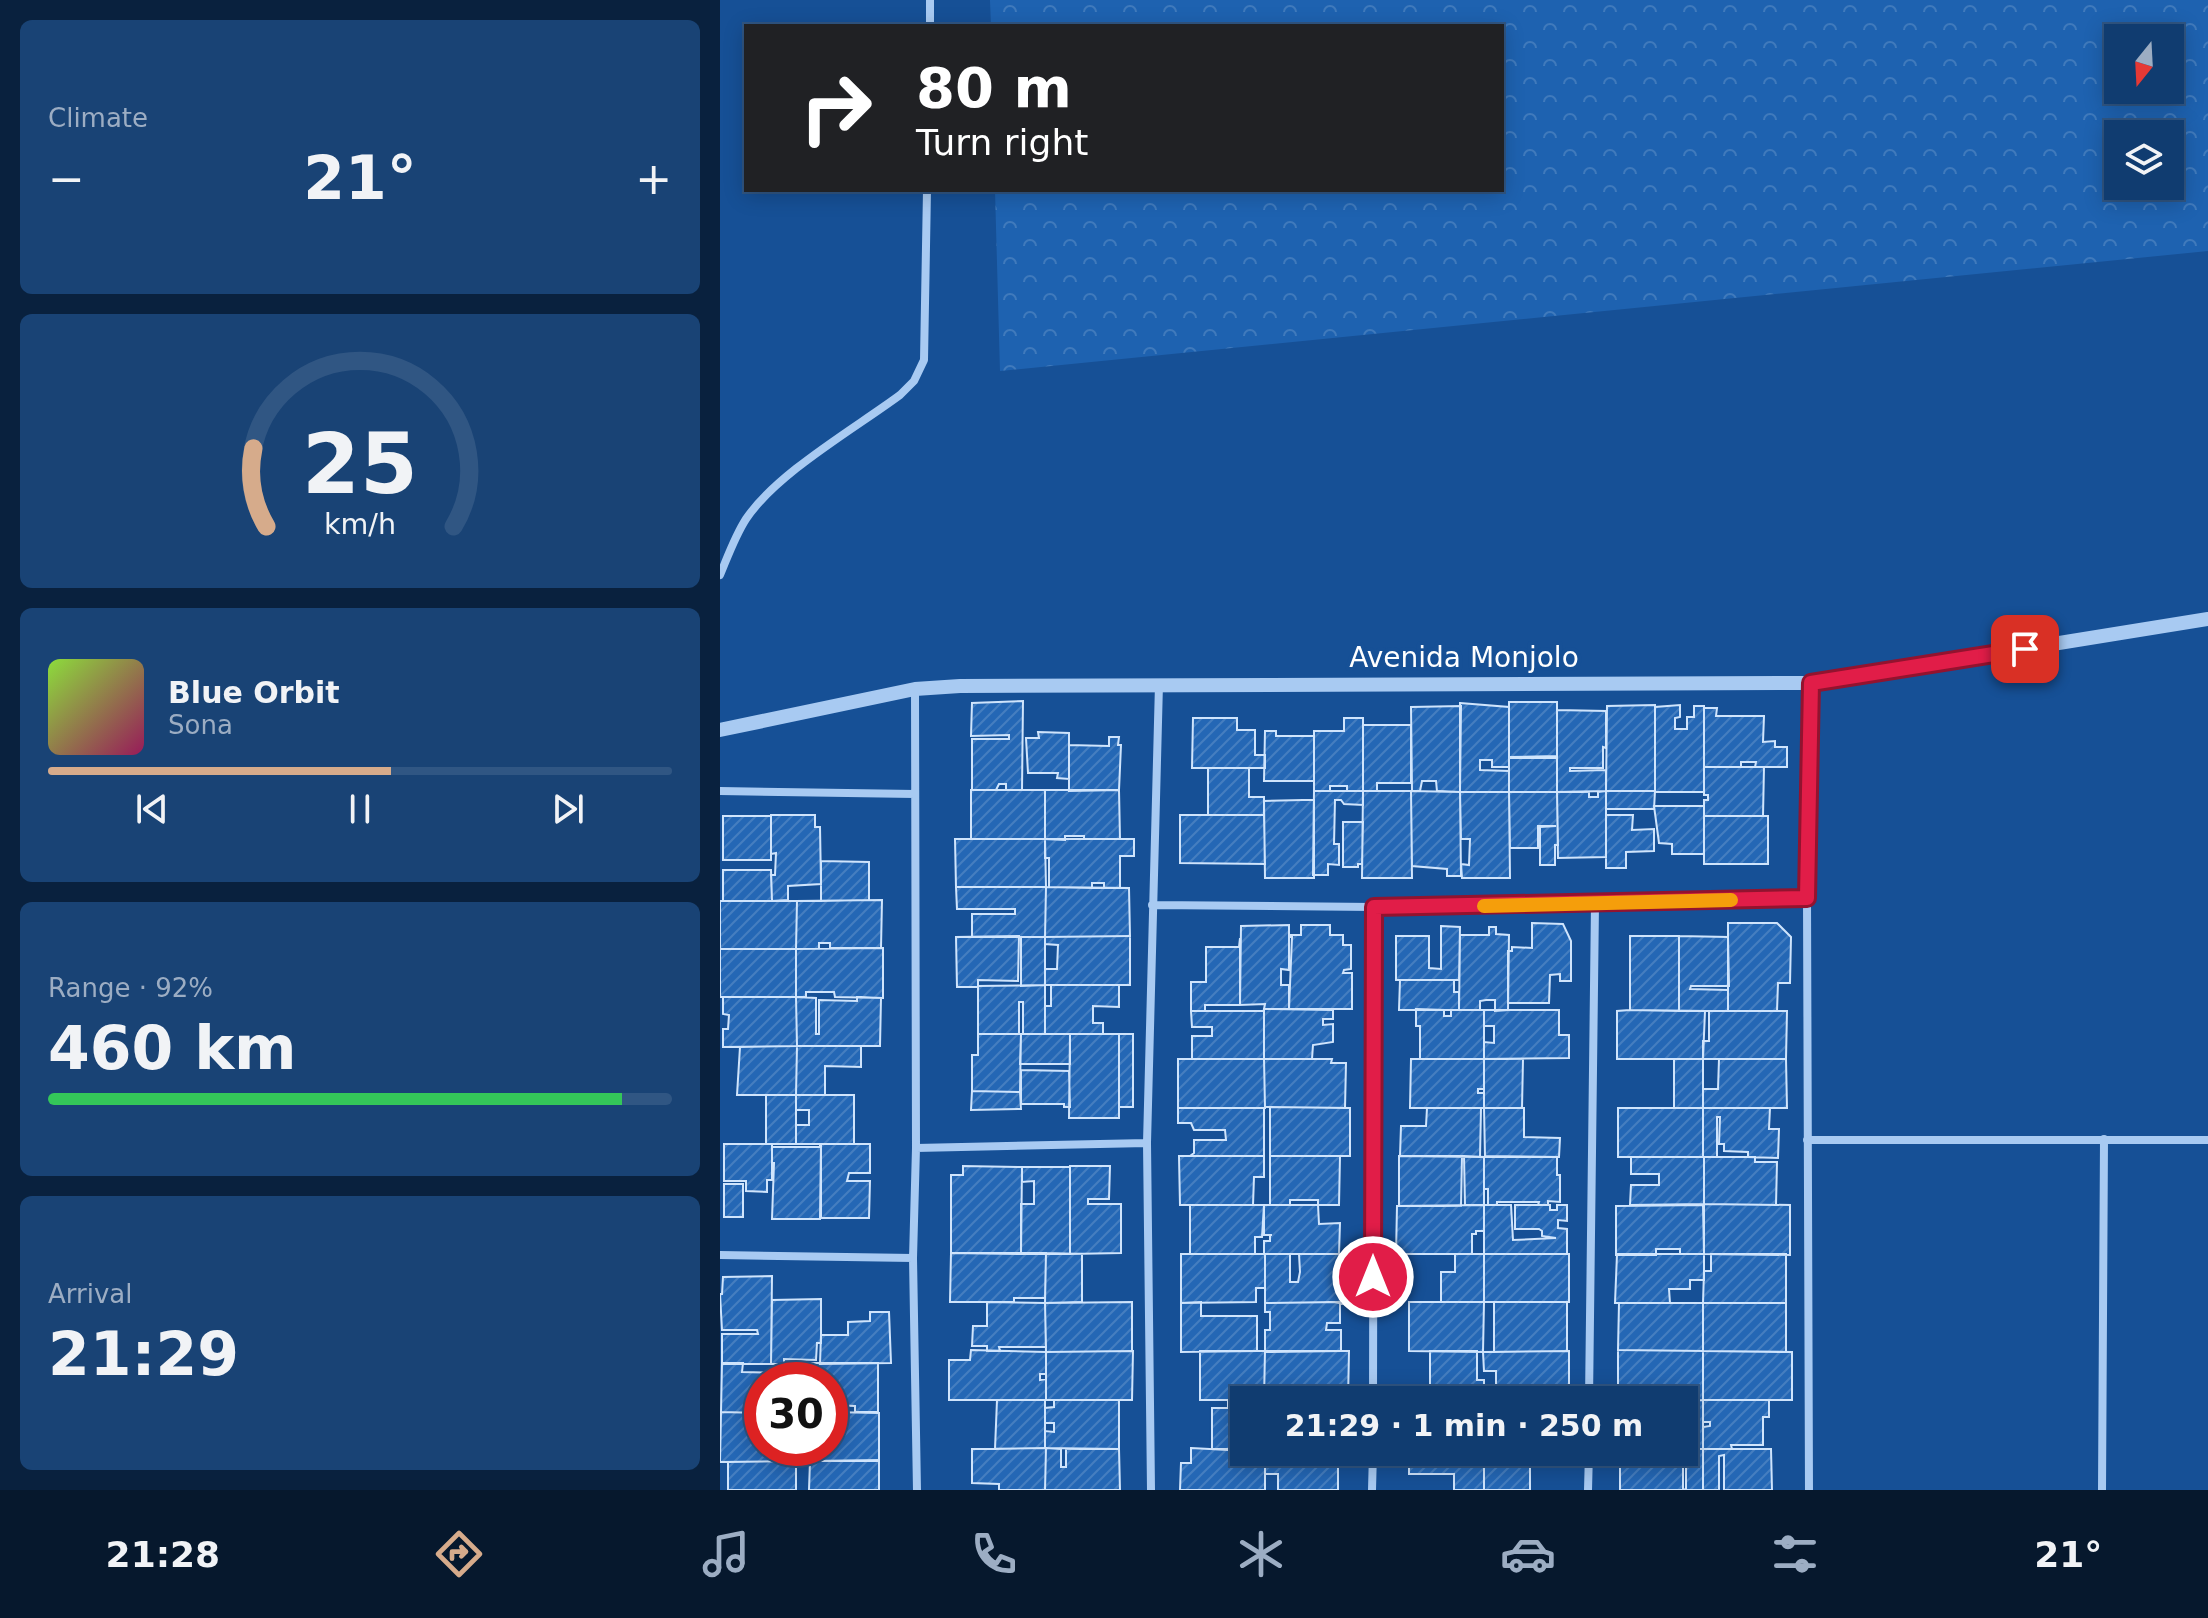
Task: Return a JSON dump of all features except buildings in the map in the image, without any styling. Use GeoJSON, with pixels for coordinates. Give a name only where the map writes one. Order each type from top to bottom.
{"type":"FeatureCollection","features":[{"type":"Feature","properties":{"kind":"street"},"geometry":{"type":"LineString","coordinates":[[930,0],[930,24]]}},
{"type":"Feature","properties":{"kind":"street"},"geometry":{"type":"LineString","coordinates":[[720,575],[745,520],[759,502],[782,480],[900,395],[914,381],[924,360],[927,192]]}},
{"type":"Feature","properties":{"kind":"street","name":"Avenida Monjolo"},"geometry":{"type":"LineString","coordinates":[[720,730],[915,689],[960,686],[1811,683],[2208,619]]}},
{"type":"Feature","properties":{"kind":"street"},"geometry":{"type":"LineString","coordinates":[[1809,1490],[1807,898],[1811,683]]}},
{"type":"Feature","properties":{"kind":"street"},"geometry":{"type":"LineString","coordinates":[[1151,1490],[1147,1143],[1159,684]]}},
{"type":"Feature","properties":{"kind":"street"},"geometry":{"type":"LineString","coordinates":[[915,689],[916,1148],[913,1258],[917,1490]]}},
{"type":"Feature","properties":{"kind":"street"},"geometry":{"type":"LineString","coordinates":[[720,791],[915,794]]}},
{"type":"Feature","properties":{"kind":"street"},"geometry":{"type":"LineString","coordinates":[[1152,905],[1374,907],[1807,898]]}},
{"type":"Feature","properties":{"kind":"street"},"geometry":{"type":"LineString","coordinates":[[1589,1386],[1595,904]]}},
{"type":"Feature","properties":{"kind":"street"},"geometry":{"type":"LineString","coordinates":[[1373,1386],[1374,907]]}},
{"type":"Feature","properties":{"kind":"street"},"geometry":{"type":"LineString","coordinates":[[2102,1490],[2104,1139]]}},
{"type":"Feature","properties":{"kind":"street"},"geometry":{"type":"LineString","coordinates":[[1807,1140],[2208,1140]]}},
{"type":"Feature","properties":{"kind":"street"},"geometry":{"type":"LineString","coordinates":[[916,1148],[1147,1143]]}},
{"type":"Feature","properties":{"kind":"street"},"geometry":{"type":"LineString","coordinates":[[720,1255],[913,1258]]}},
{"type":"Feature","properties":{"kind":"street"},"geometry":{"type":"LineString","coordinates":[[1372,1490],[1373,1466]]}},
{"type":"Feature","properties":{"kind":"street"},"geometry":{"type":"LineString","coordinates":[[1588,1490],[1589,1466]]}},
{"type":"Feature","properties":{"kind":"green space"},"geometry":{"type":"Polygon","coordinates":[[[990,0],[2208,0],[2208,251],[1000,371],[995,192],[1504,192],[1504,24],[991,24],[990,0]]]}},
{"type":"Feature","properties":{"kind":"slow traffic"},"geometry":{"type":"LineString","coordinates":[[1484,906],[1731,900]]}},
{"type":"Feature","properties":{"kind":"route"},"geometry":{"type":"LineString","coordinates":[[1373,1277],[1374,907],[1807,898],[1811,683],[2025,649]]}}]}
